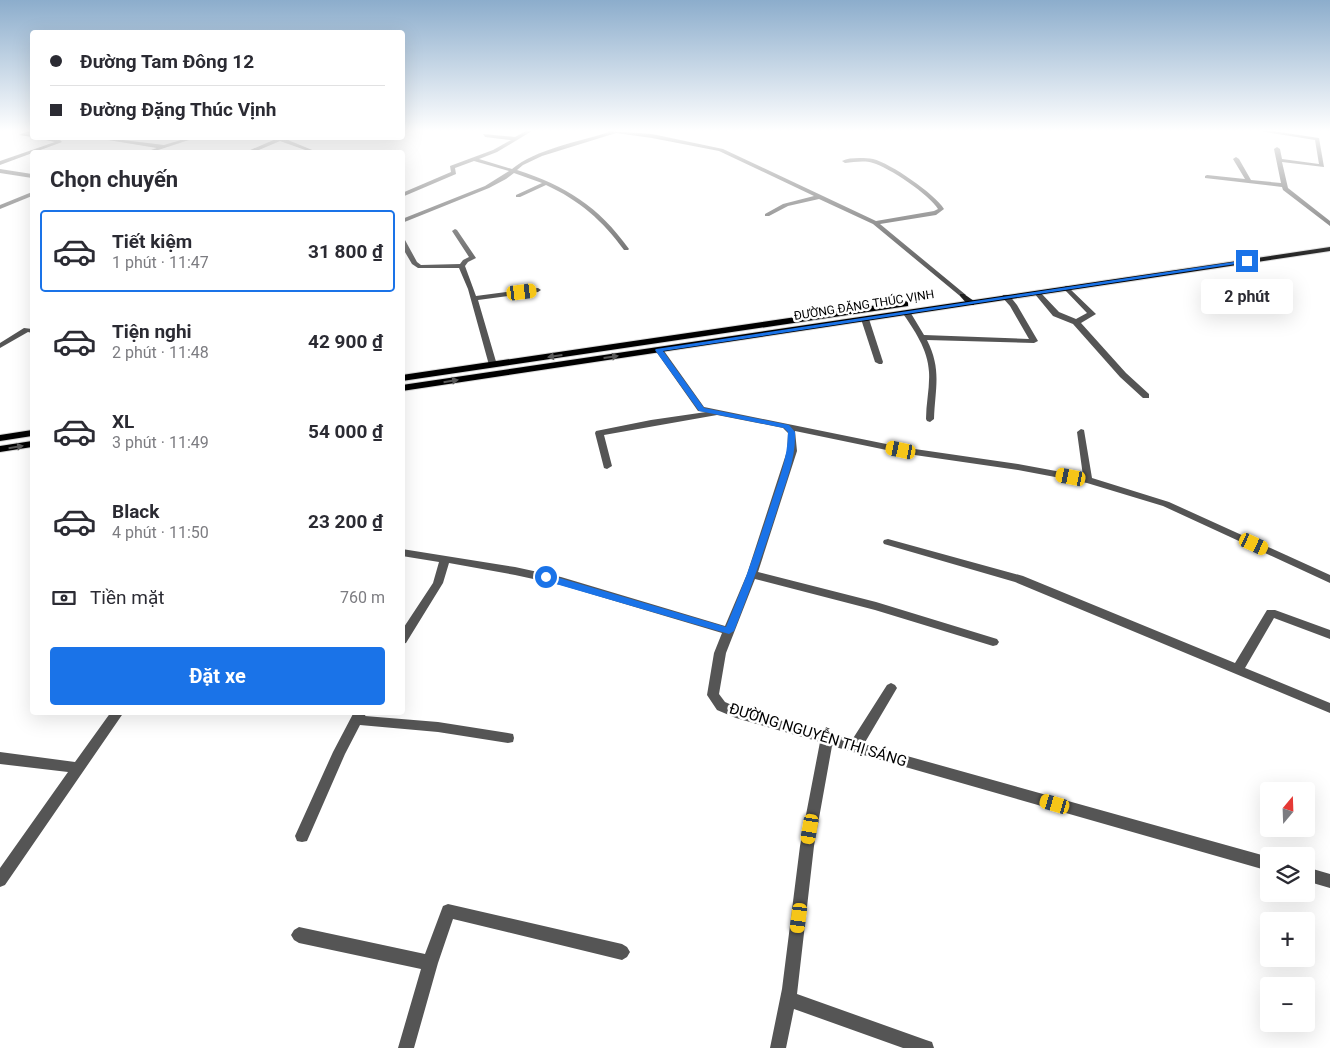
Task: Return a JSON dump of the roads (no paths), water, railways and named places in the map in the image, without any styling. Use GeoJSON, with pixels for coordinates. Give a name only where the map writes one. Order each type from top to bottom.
{"type":"FeatureCollection","features":[{"type":"Feature","properties":{"kind":"main road","name":"ĐƯỜNG ĐẶNG THÚC VỊNH"},"geometry":{"type":"LineString","coordinates":[[405,378],[1330,241]]}},
{"type":"Feature","properties":{"kind":"main road","name":"ĐƯỜNG ĐẶNG THÚC VỊNH"},"geometry":{"type":"LineString","coordinates":[[405,388],[1330,249]]}},
{"type":"Feature","properties":{"kind":"main road"},"geometry":{"type":"LineString","coordinates":[[962,295],[971,303]]}},
{"type":"Feature","properties":{"kind":"main road"},"geometry":{"type":"LineString","coordinates":[[0,438],[30,433]]}},
{"type":"Feature","properties":{"kind":"main road"},"geometry":{"type":"LineString","coordinates":[[0,449],[30,444]]}},
{"type":"Feature","properties":{"kind":"street"},"geometry":{"type":"LineString","coordinates":[[405,194],[438,180]]}},
{"type":"Feature","properties":{"kind":"street"},"geometry":{"type":"LineString","coordinates":[[405,221],[500,180]]}},
{"type":"Feature","properties":{"kind":"street"},"geometry":{"type":"LineString","coordinates":[[539,180],[572,194],[616,234],[626,249]]}},
{"type":"Feature","properties":{"kind":"street"},"geometry":{"type":"LineString","coordinates":[[784,180],[875,223],[962,295]]}},
{"type":"Feature","properties":{"kind":"street"},"geometry":{"type":"LineString","coordinates":[[875,223],[936,213],[940,209],[940,206],[932,198],[904,180]]}},
{"type":"Feature","properties":{"kind":"street"},"geometry":{"type":"LineString","coordinates":[[1248,180],[1284,184]]}},
{"type":"Feature","properties":{"kind":"street"},"geometry":{"type":"LineString","coordinates":[[1284,180],[1284,184],[1291,196],[1330,224]]}},
{"type":"Feature","properties":{"kind":"street"},"geometry":{"type":"LineString","coordinates":[[518,196],[548,183]]}},
{"type":"Feature","properties":{"kind":"street"},"geometry":{"type":"LineString","coordinates":[[0,207],[30,195]]}},
{"type":"Feature","properties":{"kind":"street"},"geometry":{"type":"LineString","coordinates":[[768,214],[773,210],[788,205],[820,197]]}},
{"type":"Feature","properties":{"kind":"street"},"geometry":{"type":"LineString","coordinates":[[0,202],[9,204]]}},
{"type":"Feature","properties":{"kind":"street"},"geometry":{"type":"LineString","coordinates":[[405,213],[416,216]]}},
{"type":"Feature","properties":{"kind":"street"},"geometry":{"type":"LineString","coordinates":[[455,231],[473,258],[465,261],[462,266]]}},
{"type":"Feature","properties":{"kind":"street"},"geometry":{"type":"LineString","coordinates":[[405,246],[414,263],[420,267],[462,266]]}},
{"type":"Feature","properties":{"kind":"street"},"geometry":{"type":"LineString","coordinates":[[462,266],[474,298],[493,365]]}},
{"type":"Feature","properties":{"kind":"street"},"geometry":{"type":"LineString","coordinates":[[1066,288],[1092,314],[1076,322]]}},
{"type":"Feature","properties":{"kind":"street"},"geometry":{"type":"LineString","coordinates":[[474,298],[538,290]]}},
{"type":"Feature","properties":{"kind":"street"},"geometry":{"type":"LineString","coordinates":[[1038,293],[1056,314],[1076,322],[1123,375],[1146,396]]}},
{"type":"Feature","properties":{"kind":"street"},"geometry":{"type":"LineString","coordinates":[[920,337],[1034,341],[1013,305],[1006,297]]}},
{"type":"Feature","properties":{"kind":"street"},"geometry":{"type":"LineString","coordinates":[[906,312],[927,349],[933,370],[930,419]]}},
{"type":"Feature","properties":{"kind":"street"},"geometry":{"type":"LineString","coordinates":[[865,319],[879,362]]}},
{"type":"Feature","properties":{"kind":"street"},"geometry":{"type":"LineString","coordinates":[[0,346],[27,330],[30,331]]}},
{"type":"Feature","properties":{"kind":"street"},"geometry":{"type":"LineString","coordinates":[[658,350],[701,409],[901,450],[1088,480],[1166,504],[1330,579]]}},
{"type":"Feature","properties":{"kind":"street"},"geometry":{"type":"LineString","coordinates":[[607,466],[599,433],[651,423],[722,413]]}},
{"type":"Feature","properties":{"kind":"street","name":"ĐƯỜNG NGUYỄN THỊ SÁNG"},"geometry":{"type":"LineString","coordinates":[[786,426],[792,432],[792,451],[752,574],[720,653],[713,695],[721,706],[740,714],[856,748],[1260,861]]}},
{"type":"Feature","properties":{"kind":"street"},"geometry":{"type":"LineString","coordinates":[[1081,432],[1088,480]]}},
{"type":"Feature","properties":{"kind":"street"},"geometry":{"type":"LineString","coordinates":[[888,542],[1019,579],[1330,708]]}},
{"type":"Feature","properties":{"kind":"street"},"geometry":{"type":"LineString","coordinates":[[405,552],[561,581],[729,631]]}},
{"type":"Feature","properties":{"kind":"street"},"geometry":{"type":"LineString","coordinates":[[405,635],[438,583],[445,559]]}},
{"type":"Feature","properties":{"kind":"street"},"geometry":{"type":"LineString","coordinates":[[752,574],[876,606],[993,642]]}},
{"type":"Feature","properties":{"kind":"street"},"geometry":{"type":"LineString","coordinates":[[1237,670],[1271,613],[1330,635]]}},
{"type":"Feature","properties":{"kind":"street"},"geometry":{"type":"LineString","coordinates":[[856,748],[891,688]]}},
{"type":"Feature","properties":{"kind":"street"},"geometry":{"type":"LineString","coordinates":[[0,879],[116,715]]}},
{"type":"Feature","properties":{"kind":"street"},"geometry":{"type":"LineString","coordinates":[[302,836],[339,752],[359,716],[508,738]]}},
{"type":"Feature","properties":{"kind":"street"},"geometry":{"type":"LineString","coordinates":[[778,1048],[788,999],[807,846],[827,739]]}},
{"type":"Feature","properties":{"kind":"street"},"geometry":{"type":"LineString","coordinates":[[0,758],[79,768]]}},
{"type":"Feature","properties":{"kind":"street"},"geometry":{"type":"LineString","coordinates":[[1315,877],[1330,883]]}},
{"type":"Feature","properties":{"kind":"street"},"geometry":{"type":"LineString","coordinates":[[406,1048],[430,963],[448,911],[622,952]]}},
{"type":"Feature","properties":{"kind":"street"},"geometry":{"type":"LineString","coordinates":[[299,934],[430,963]]}},
{"type":"Feature","properties":{"kind":"street"},"geometry":{"type":"LineString","coordinates":[[788,999],[926,1048]]}}]}
